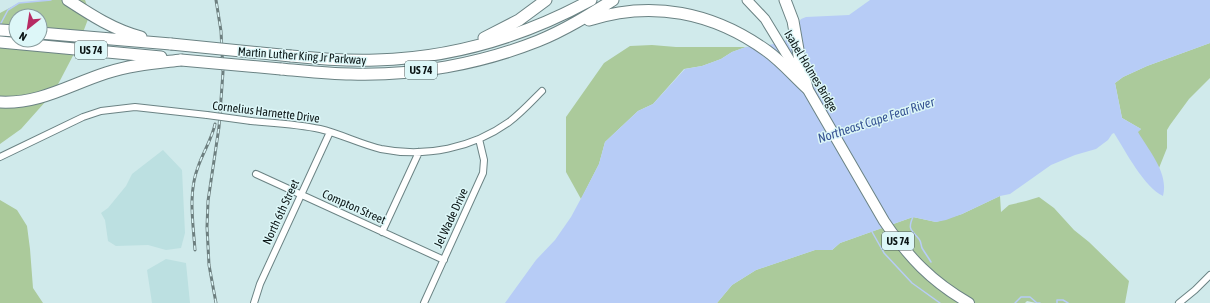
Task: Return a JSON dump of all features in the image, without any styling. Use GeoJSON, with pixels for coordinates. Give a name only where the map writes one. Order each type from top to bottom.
{"type":"FeatureCollection","features":[{"type":"Feature","properties":{"kind":"highway"},"geometry":{"type":"LineString","coordinates":[[68,0],[113,27],[127,33],[171,44]]}},
{"type":"Feature","properties":{"kind":"highway","name":"US 74"},"geometry":{"type":"LineString","coordinates":[[454,50],[519,20],[546,0]]}},
{"type":"Feature","properties":{"kind":"highway","name":"Martin Luther King Jr Parkway"},"geometry":{"type":"LineString","coordinates":[[48,34],[291,56],[349,60],[377,60],[425,56],[484,44],[554,19],[591,0]]}},
{"type":"Feature","properties":{"kind":"highway","name":"Martin Luther King Jr Parkway"},"geometry":{"type":"LineString","coordinates":[[0,42],[281,69],[352,74],[384,74],[448,66],[498,54],[538,41],[613,0]]}},
{"type":"Feature","properties":{"kind":"highway","name":"US 74"},"geometry":{"type":"LineString","coordinates":[[785,0],[793,21],[800,61],[807,88]]}},
{"type":"Feature","properties":{"kind":"highway","name":"US 74"},"geometry":{"type":"LineString","coordinates":[[556,32],[613,13],[638,10],[687,13],[709,19],[749,38],[769,52],[807,88]]}},
{"type":"Feature","properties":{"kind":"highway"},"geometry":{"type":"LineString","coordinates":[[0,102],[21,102],[43,97],[98,75],[123,68],[181,60]]}},
{"type":"Feature","properties":{"kind":"highway","name":"Isabel Holmes Bridge"},"geometry":{"type":"LineString","coordinates":[[807,88],[896,239],[928,275],[969,303]]}},
{"type":"Feature","properties":{"kind":"main road","name":"Isabel Holmes Bridge"},"geometry":{"type":"LineString","coordinates":[[747,0],[765,19],[807,88]]}},
{"type":"Feature","properties":{"kind":"main road"},"geometry":{"type":"LineString","coordinates":[[756,0],[765,19]]}},
{"type":"Feature","properties":{"kind":"street","name":"Cornelius Harnette Drive"},"geometry":{"type":"LineString","coordinates":[[0,158],[83,117],[101,111],[135,108],[309,127],[330,132],[381,149],[406,152],[430,151],[454,147],[479,139],[508,123],[542,91]]}},
{"type":"Feature","properties":{"kind":"street","name":"North 6th Street"},"geometry":{"type":"LineString","coordinates":[[254,303],[260,284],[302,196],[330,132]]}},
{"type":"Feature","properties":{"kind":"street","name":"Jel Wade Drive"},"geometry":{"type":"LineString","coordinates":[[424,303],[483,174],[484,160],[479,139]]}},
{"type":"Feature","properties":{"kind":"street"},"geometry":{"type":"LineString","coordinates":[[382,232],[419,152]]}},
{"type":"Feature","properties":{"kind":"street","name":"Compton Street"},"geometry":{"type":"LineString","coordinates":[[256,174],[444,260]]}},
{"type":"Feature","properties":{"kind":"street"},"geometry":{"type":"LineString","coordinates":[[1179,303],[1195,290],[1210,274]]}},
{"type":"Feature","properties":{"kind":"shaded area"},"geometry":{"type":"Polygon","coordinates":[[[163,150],[182,170],[185,233],[181,248],[166,250],[148,245],[116,246],[108,241],[105,220],[101,213],[108,208],[126,186],[132,174],[163,150]]]}},
{"type":"Feature","properties":{"kind":"shaded area"},"geometry":{"type":"Polygon","coordinates":[[[166,259],[186,263],[190,303],[152,303],[147,270],[166,259]]]}},
{"type":"Feature","properties":{"kind":"green space"},"geometry":{"type":"Polygon","coordinates":[[[51,0],[85,0],[90,14],[77,48],[54,92],[21,129],[0,144],[0,13],[8,9],[8,48],[48,48],[48,8],[10,8],[19,3],[51,0]]]}},
{"type":"Feature","properties":{"kind":"green space"},"geometry":{"type":"Polygon","coordinates":[[[1210,43],[1210,78],[1189,99],[1167,130],[1167,148],[1159,168],[1137,132],[1141,129],[1122,118],[1115,83],[1123,77],[1147,66],[1210,43]]]}},
{"type":"Feature","properties":{"kind":"green space"},"geometry":{"type":"Polygon","coordinates":[[[652,45],[676,47],[746,47],[702,66],[684,69],[653,104],[638,111],[605,142],[599,164],[581,199],[566,172],[566,117],[604,63],[630,46],[652,45]]]}},
{"type":"Feature","properties":{"kind":"green space"},"geometry":{"type":"Polygon","coordinates":[[[1000,196],[1001,212],[1009,205],[1039,197],[1054,208],[1074,230],[1089,242],[1129,281],[1125,303],[1036,303],[1027,301],[1025,303],[717,303],[732,285],[756,270],[815,250],[832,250],[840,243],[913,217],[936,222],[962,214],[1000,196]]]}},
{"type":"Feature","properties":{"kind":"green space"},"geometry":{"type":"Polygon","coordinates":[[[0,200],[17,210],[27,226],[33,288],[43,303],[0,303],[0,200]]]}},
{"type":"Feature","properties":{"kind":"water","name":"Northeast Cape Fear River"},"geometry":{"type":"Polygon","coordinates":[[[870,0],[1210,0],[1210,43],[1147,66],[1123,77],[1115,83],[1122,118],[1141,129],[1138,132],[1161,171],[1164,187],[1163,196],[1149,185],[1142,177],[1114,133],[1108,140],[1096,149],[1075,155],[1051,165],[1010,194],[1000,196],[946,220],[936,222],[913,217],[840,243],[832,250],[815,250],[756,270],[732,285],[717,303],[505,303],[536,260],[555,240],[571,217],[599,164],[605,142],[638,111],[653,104],[685,69],[702,66],[746,47],[769,45],[785,41],[801,19],[806,17],[849,15],[870,0]]]}},
{"type":"Feature","properties":{"kind":"waterway"},"geometry":{"type":"LineString","coordinates":[[0,25],[8,10],[19,3],[51,0]]}},
{"type":"Feature","properties":{"kind":"waterway"},"geometry":{"type":"LineString","coordinates":[[913,217],[910,225],[911,230],[920,240],[922,248],[931,262]]}},
{"type":"Feature","properties":{"kind":"waterway"},"geometry":{"type":"LineString","coordinates":[[871,230],[884,253],[912,283],[940,303]]}},
{"type":"Feature","properties":{"kind":"waterway"},"geometry":{"type":"LineString","coordinates":[[1015,303],[1021,297],[1030,297],[1037,303],[1040,303]]}},
{"type":"Feature","properties":{"kind":"waterway"},"geometry":{"type":"LineString","coordinates":[[1057,303],[1057,300],[1063,300],[1068,303]]}},
{"type":"Feature","properties":{"kind":"railway"},"geometry":{"type":"LineString","coordinates":[[216,0],[221,31],[223,72],[219,127],[208,201],[207,227],[209,265],[216,303]]}},
{"type":"Feature","properties":{"kind":"railway"},"geometry":{"type":"LineString","coordinates":[[195,250],[192,218],[193,187],[198,167],[212,135],[215,124]]}}]}
